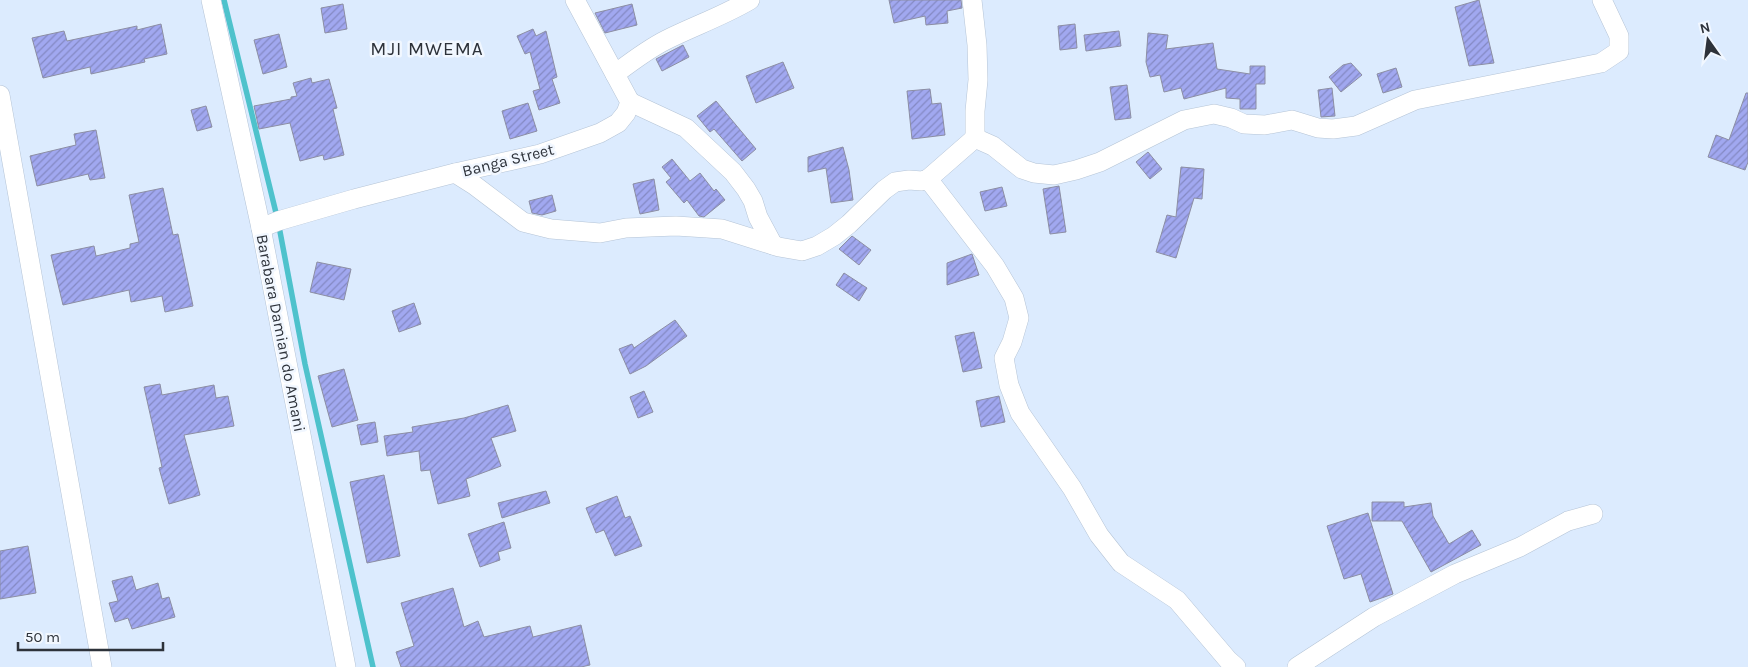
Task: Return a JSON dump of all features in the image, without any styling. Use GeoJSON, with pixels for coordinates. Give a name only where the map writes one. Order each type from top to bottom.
{"type":"FeatureCollection","features":[{"type":"Feature","properties":{"kind":"street","name":"Barabara Damian do Amani"},"geometry":{"type":"LineString","coordinates":[[211,0],[261,228],[346,667]]}},
{"type":"Feature","properties":{"kind":"street"},"geometry":{"type":"LineString","coordinates":[[575,0],[630,102],[686,128],[733,172],[746,188],[753,201],[758,218],[773,244]]}},
{"type":"Feature","properties":{"kind":"street"},"geometry":{"type":"LineString","coordinates":[[615,74],[640,55],[666,40],[728,13],[750,0]]}},
{"type":"Feature","properties":{"kind":"street"},"geometry":{"type":"LineString","coordinates":[[454,173],[474,185],[523,222],[551,228],[600,232],[626,228],[666,226],[722,229],[773,244],[802,250],[817,246],[849,224],[884,190],[895,182],[928,179],[975,138],[978,80],[977,45],[972,0]]}},
{"type":"Feature","properties":{"kind":"street"},"geometry":{"type":"LineString","coordinates":[[975,138],[993,146],[1022,169],[1034,173],[1054,175],[1100,162],[1184,120],[1214,114],[1231,118],[1244,124],[1265,125],[1292,120],[1318,128],[1334,130],[1356,126],[1414,100],[1601,63],[1619,51],[1619,36],[1602,0]]}},
{"type":"Feature","properties":{"kind":"street"},"geometry":{"type":"LineString","coordinates":[[0,95],[6,170],[102,667]]}},
{"type":"Feature","properties":{"kind":"street","name":"Banga Street"},"geometry":{"type":"LineString","coordinates":[[261,228],[278,221],[354,199],[454,173],[540,154],[600,133],[618,123],[626,113],[630,102]]}},
{"type":"Feature","properties":{"kind":"street"},"geometry":{"type":"LineString","coordinates":[[928,179],[995,266],[1014,298],[1019,318],[1012,342],[1004,358],[1009,385],[1020,413],[1072,488],[1099,535],[1121,563],[1177,600],[1236,667]]}},
{"type":"Feature","properties":{"kind":"street"},"geometry":{"type":"LineString","coordinates":[[1296,667],[1374,617],[1455,574],[1520,547],[1568,521],[1592,514]]}},
{"type":"Feature","properties":{"kind":"building"},"geometry":{"type":"Polygon","coordinates":[[[889,0],[961,0],[962,8],[947,11],[948,23],[926,25],[925,16],[894,23],[889,0]]]}},
{"type":"Feature","properties":{"kind":"building"},"geometry":{"type":"Polygon","coordinates":[[[1479,0],[1494,63],[1469,66],[1455,7],[1479,0]]]}},
{"type":"Feature","properties":{"kind":"building"},"geometry":{"type":"Polygon","coordinates":[[[343,4],[347,29],[325,33],[321,8],[343,4]]]}},
{"type":"Feature","properties":{"kind":"building"},"geometry":{"type":"Polygon","coordinates":[[[632,4],[637,25],[605,33],[595,13],[632,4]]]}},
{"type":"Feature","properties":{"kind":"building"},"geometry":{"type":"Polygon","coordinates":[[[161,24],[167,54],[144,59],[145,62],[91,74],[90,67],[43,78],[32,38],[64,31],[67,41],[137,26],[137,30],[161,24]]]}},
{"type":"Feature","properties":{"kind":"building"},"geometry":{"type":"Polygon","coordinates":[[[1075,24],[1077,48],[1060,50],[1058,26],[1075,24]]]}},
{"type":"Feature","properties":{"kind":"building"},"geometry":{"type":"Polygon","coordinates":[[[533,29],[536,36],[546,31],[557,77],[552,79],[560,103],[539,110],[533,91],[540,89],[530,52],[525,54],[517,36],[533,29]]]}},
{"type":"Feature","properties":{"kind":"building"},"geometry":{"type":"Polygon","coordinates":[[[1119,31],[1121,46],[1086,51],[1084,35],[1119,31]]]}},
{"type":"Feature","properties":{"kind":"building"},"geometry":{"type":"Polygon","coordinates":[[[1148,33],[1168,35],[1166,49],[1213,43],[1217,69],[1250,74],[1250,66],[1265,66],[1265,84],[1256,84],[1256,109],[1240,109],[1240,99],[1226,98],[1226,88],[1184,99],[1181,88],[1164,92],[1160,75],[1150,77],[1146,62],[1148,33]]]}},
{"type":"Feature","properties":{"kind":"building"},"geometry":{"type":"Polygon","coordinates":[[[279,34],[287,67],[263,74],[254,40],[279,34]]]}},
{"type":"Feature","properties":{"kind":"building"},"geometry":{"type":"Polygon","coordinates":[[[683,45],[689,57],[662,71],[656,59],[683,45]]]}},
{"type":"Feature","properties":{"kind":"building"},"geometry":{"type":"Polygon","coordinates":[[[783,62],[794,88],[756,103],[746,76],[783,62]]]}},
{"type":"Feature","properties":{"kind":"building"},"geometry":{"type":"Polygon","coordinates":[[[1351,63],[1362,75],[1341,92],[1329,77],[1343,65],[1351,63]]]}},
{"type":"Feature","properties":{"kind":"building"},"geometry":{"type":"Polygon","coordinates":[[[1396,68],[1402,87],[1383,93],[1377,74],[1396,68]]]}},
{"type":"Feature","properties":{"kind":"building"},"geometry":{"type":"Polygon","coordinates":[[[311,78],[312,83],[329,79],[337,108],[333,109],[344,155],[324,160],[323,155],[300,161],[290,123],[259,129],[254,106],[291,99],[291,97],[297,96],[293,83],[311,78]]]}},
{"type":"Feature","properties":{"kind":"building"},"geometry":{"type":"Polygon","coordinates":[[[1127,85],[1131,118],[1115,120],[1110,87],[1127,85]]]}},
{"type":"Feature","properties":{"kind":"building"},"geometry":{"type":"Polygon","coordinates":[[[1332,88],[1335,116],[1321,117],[1318,90],[1332,88]]]}},
{"type":"Feature","properties":{"kind":"building"},"geometry":{"type":"Polygon","coordinates":[[[930,89],[932,104],[941,103],[945,135],[912,139],[907,91],[930,89]]]}},
{"type":"Feature","properties":{"kind":"building"},"geometry":{"type":"Polygon","coordinates":[[[1746,93],[1748,93],[1748,162],[1745,170],[1708,157],[1716,135],[1729,140],[1746,93]]]}},
{"type":"Feature","properties":{"kind":"building"},"geometry":{"type":"Polygon","coordinates":[[[716,101],[756,149],[742,161],[714,129],[710,132],[697,116],[716,101]]]}},
{"type":"Feature","properties":{"kind":"building"},"geometry":{"type":"Polygon","coordinates":[[[528,103],[537,131],[510,139],[502,111],[528,103]]]}},
{"type":"Feature","properties":{"kind":"building"},"geometry":{"type":"Polygon","coordinates":[[[206,106],[212,127],[197,131],[191,110],[206,106]]]}},
{"type":"Feature","properties":{"kind":"building"},"geometry":{"type":"Polygon","coordinates":[[[96,130],[105,178],[90,180],[88,174],[37,186],[30,156],[76,145],[74,134],[96,130]]]}},
{"type":"Feature","properties":{"kind":"building"},"geometry":{"type":"Polygon","coordinates":[[[843,147],[849,170],[853,200],[831,203],[826,168],[808,172],[808,157],[843,147]]]}},
{"type":"Feature","properties":{"kind":"building"},"geometry":{"type":"Polygon","coordinates":[[[1148,152],[1162,169],[1150,179],[1136,162],[1148,152]]]}},
{"type":"Feature","properties":{"kind":"building"},"geometry":{"type":"Polygon","coordinates":[[[672,159],[690,181],[700,173],[714,191],[716,189],[725,200],[704,217],[699,216],[687,200],[684,203],[666,182],[671,178],[662,167],[672,159]]]}},
{"type":"Feature","properties":{"kind":"building"},"geometry":{"type":"Polygon","coordinates":[[[1181,167],[1204,169],[1202,199],[1194,198],[1176,258],[1156,252],[1167,215],[1176,217],[1181,167]]]}},
{"type":"Feature","properties":{"kind":"building"},"geometry":{"type":"Polygon","coordinates":[[[654,179],[659,210],[640,214],[633,184],[654,179]]]}},
{"type":"Feature","properties":{"kind":"building"},"geometry":{"type":"Polygon","coordinates":[[[1059,186],[1066,232],[1050,234],[1043,189],[1059,186]]]}},
{"type":"Feature","properties":{"kind":"building"},"geometry":{"type":"Polygon","coordinates":[[[1002,187],[1007,206],[985,211],[980,192],[1002,187]]]}},
{"type":"Feature","properties":{"kind":"building"},"geometry":{"type":"Polygon","coordinates":[[[163,188],[173,235],[178,234],[193,306],[165,312],[162,296],[131,302],[129,290],[63,305],[51,255],[94,246],[96,256],[130,248],[130,244],[139,242],[129,195],[163,188]]]}},
{"type":"Feature","properties":{"kind":"building"},"geometry":{"type":"Polygon","coordinates":[[[552,195],[556,211],[542,215],[532,213],[529,201],[552,195]]]}},
{"type":"Feature","properties":{"kind":"building"},"geometry":{"type":"Polygon","coordinates":[[[852,236],[871,250],[859,265],[839,249],[852,236]]]}},
{"type":"Feature","properties":{"kind":"building"},"geometry":{"type":"Polygon","coordinates":[[[972,254],[979,275],[947,285],[947,263],[972,254]]]}},
{"type":"Feature","properties":{"kind":"building"},"geometry":{"type":"Polygon","coordinates":[[[317,262],[351,269],[344,300],[310,292],[317,262]]]}},
{"type":"Feature","properties":{"kind":"building"},"geometry":{"type":"Polygon","coordinates":[[[844,273],[867,288],[859,301],[836,285],[844,273]]]}},
{"type":"Feature","properties":{"kind":"building"},"geometry":{"type":"Polygon","coordinates":[[[414,303],[421,324],[399,332],[392,311],[414,303]]]}},
{"type":"Feature","properties":{"kind":"building"},"geometry":{"type":"Polygon","coordinates":[[[675,320],[687,336],[646,366],[630,374],[619,349],[632,344],[634,348],[675,320]]]}},
{"type":"Feature","properties":{"kind":"building"},"geometry":{"type":"Polygon","coordinates":[[[974,332],[982,368],[963,372],[955,336],[974,332]]]}},
{"type":"Feature","properties":{"kind":"building"},"geometry":{"type":"Polygon","coordinates":[[[344,369],[358,420],[332,427],[318,376],[344,369]]]}},
{"type":"Feature","properties":{"kind":"building"},"geometry":{"type":"Polygon","coordinates":[[[160,384],[162,395],[214,385],[216,398],[228,396],[234,426],[184,435],[200,495],[169,504],[159,468],[162,467],[144,387],[160,384]]]}},
{"type":"Feature","properties":{"kind":"building"},"geometry":{"type":"Polygon","coordinates":[[[644,391],[653,412],[638,418],[630,397],[644,391]]]}},
{"type":"Feature","properties":{"kind":"building"},"geometry":{"type":"Polygon","coordinates":[[[999,396],[1005,422],[981,427],[976,401],[999,396]]]}},
{"type":"Feature","properties":{"kind":"building"},"geometry":{"type":"Polygon","coordinates":[[[508,405],[516,431],[491,438],[501,466],[466,479],[470,496],[438,504],[430,470],[421,471],[419,451],[387,456],[384,436],[413,432],[412,427],[464,418],[508,405]]]}},
{"type":"Feature","properties":{"kind":"building"},"geometry":{"type":"Polygon","coordinates":[[[375,422],[378,442],[361,445],[357,425],[375,422]]]}},
{"type":"Feature","properties":{"kind":"building"},"geometry":{"type":"Polygon","coordinates":[[[384,475],[400,556],[367,563],[350,482],[384,475]]]}},
{"type":"Feature","properties":{"kind":"building"},"geometry":{"type":"Polygon","coordinates":[[[546,491],[550,503],[502,518],[498,503],[546,491]]]}},
{"type":"Feature","properties":{"kind":"building"},"geometry":{"type":"Polygon","coordinates":[[[617,496],[625,518],[630,516],[642,546],[615,556],[604,530],[596,533],[586,508],[617,496]]]}},
{"type":"Feature","properties":{"kind":"building"},"geometry":{"type":"Polygon","coordinates":[[[1372,502],[1404,502],[1404,507],[1431,503],[1433,516],[1449,544],[1472,530],[1481,545],[1431,572],[1402,521],[1372,521],[1372,502]]]}},
{"type":"Feature","properties":{"kind":"building"},"geometry":{"type":"Polygon","coordinates":[[[1368,513],[1393,594],[1370,602],[1361,574],[1344,579],[1327,526],[1368,513]]]}},
{"type":"Feature","properties":{"kind":"building"},"geometry":{"type":"Polygon","coordinates":[[[504,522],[511,548],[498,552],[500,560],[480,567],[468,534],[504,522]]]}},
{"type":"Feature","properties":{"kind":"building"},"geometry":{"type":"Polygon","coordinates":[[[28,546],[36,593],[0,599],[0,551],[28,546]]]}},
{"type":"Feature","properties":{"kind":"building"},"geometry":{"type":"Polygon","coordinates":[[[132,576],[136,590],[158,583],[162,599],[169,597],[175,617],[132,629],[128,618],[115,622],[109,603],[118,601],[112,581],[132,576]]]}},
{"type":"Feature","properties":{"kind":"building"},"geometry":{"type":"Polygon","coordinates":[[[453,588],[464,627],[478,621],[484,637],[530,626],[533,637],[581,625],[590,665],[581,667],[401,667],[396,652],[414,646],[401,603],[453,588]]]}},
{"type":"Feature","properties":{"kind":"waterway"},"geometry":{"type":"LineString","coordinates":[[224,0],[278,221],[305,364],[373,667]]}},
{"type":"Feature","properties":{"kind":"district","name":"MJI MWEMA"},"geometry":{"type":"Point","coordinates":[427,49]}}]}
